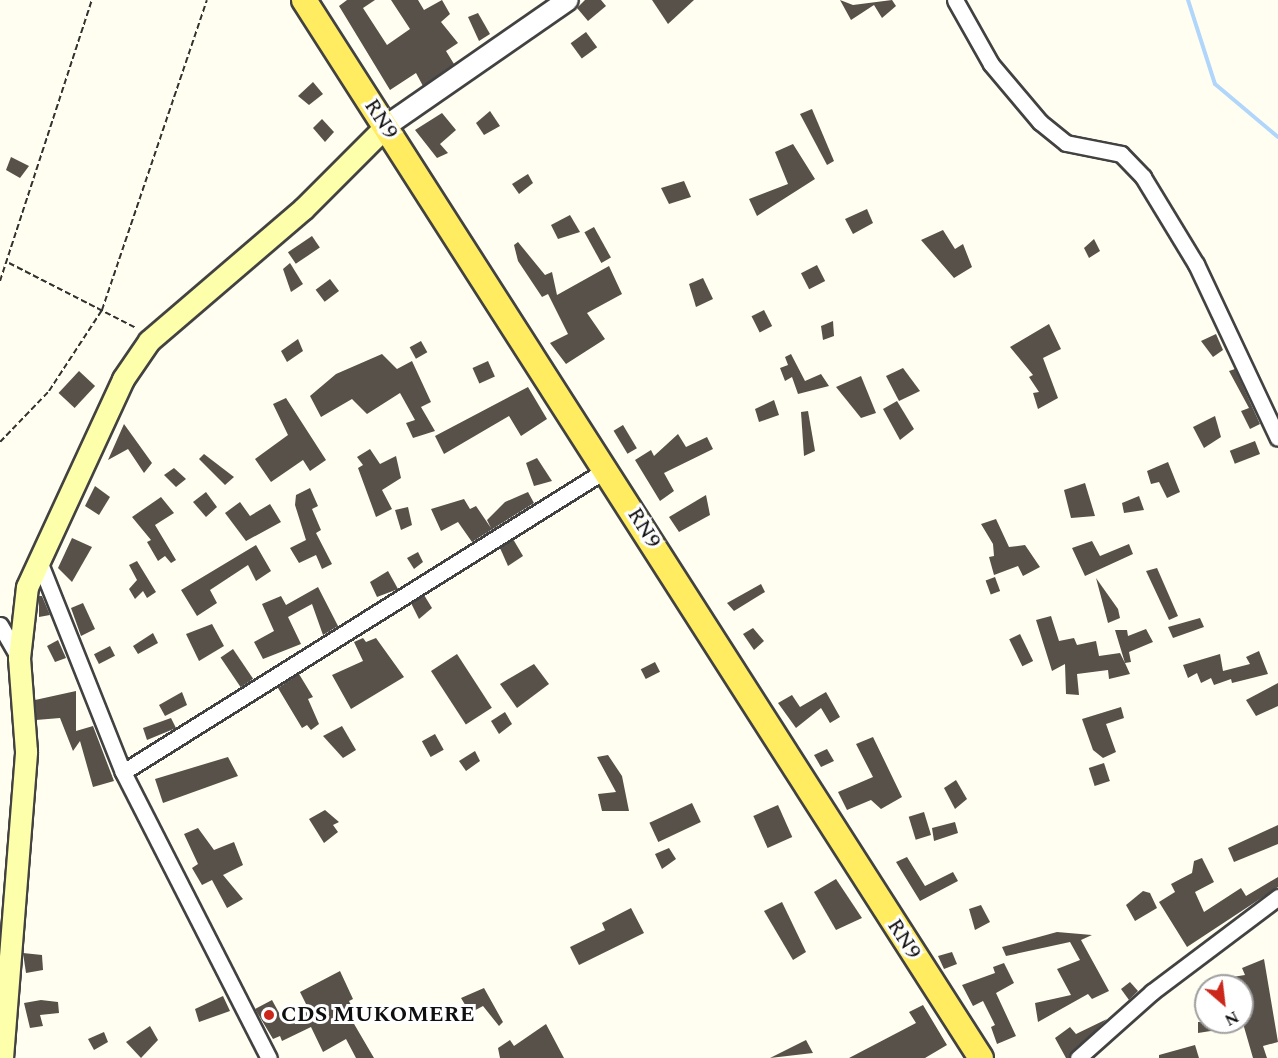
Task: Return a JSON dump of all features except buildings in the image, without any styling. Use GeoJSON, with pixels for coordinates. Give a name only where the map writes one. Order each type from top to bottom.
{"type":"FeatureCollection","features":[{"type":"Feature","properties":{"kind":"main road","name":"RN9"},"geometry":{"type":"LineString","coordinates":[[304,0],[607,470],[981,1058]]}},
{"type":"Feature","properties":{"kind":"main road"},"geometry":{"type":"LineString","coordinates":[[2,1058],[26,751],[19,658],[21,610],[39,561],[123,379],[149,340],[303,209],[386,126]]}},
{"type":"Feature","properties":{"kind":"street"},"geometry":{"type":"LineString","coordinates":[[386,126],[568,0]]}},
{"type":"Feature","properties":{"kind":"street"},"geometry":{"type":"LineString","coordinates":[[955,0],[991,64],[1049,130],[1075,147],[1121,154],[1143,177],[1196,264],[1278,438]]}},
{"type":"Feature","properties":{"kind":"street"},"geometry":{"type":"LineString","coordinates":[[123,772],[607,470]]}},
{"type":"Feature","properties":{"kind":"street"},"geometry":{"type":"LineString","coordinates":[[39,561],[123,772],[270,1058]]}},
{"type":"Feature","properties":{"kind":"street"},"geometry":{"type":"LineString","coordinates":[[0,625],[19,658]]}},
{"type":"Feature","properties":{"kind":"street"},"geometry":{"type":"LineString","coordinates":[[1078,1058],[1152,992],[1278,897]]}},
{"type":"Feature","properties":{"kind":"path"},"geometry":{"type":"LineString","coordinates":[[0,281],[9,264],[92,0]]}},
{"type":"Feature","properties":{"kind":"path"},"geometry":{"type":"LineString","coordinates":[[0,442],[49,391],[102,310],[207,0]]}},
{"type":"Feature","properties":{"kind":"path"},"geometry":{"type":"LineString","coordinates":[[9,264],[141,330],[149,340]]}},
{"type":"Feature","properties":{"kind":"waterway"},"geometry":{"type":"LineString","coordinates":[[1188,0],[1215,84],[1278,137]]}},
{"type":"Feature","properties":{"kind":"place","name":"CDS MUKOMERE"},"geometry":{"type":"Point","coordinates":[269,1015]}}]}
